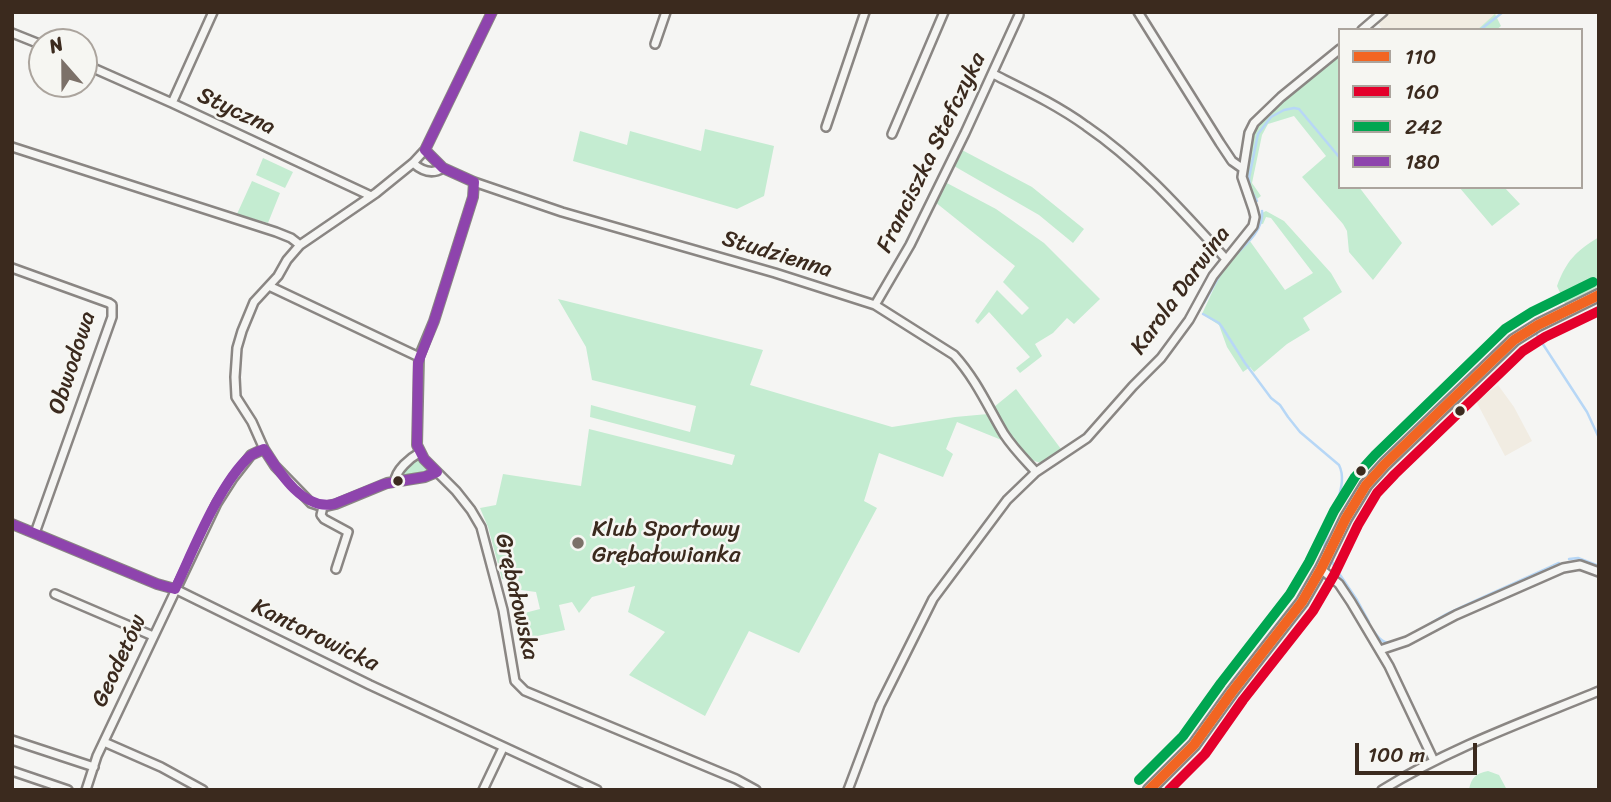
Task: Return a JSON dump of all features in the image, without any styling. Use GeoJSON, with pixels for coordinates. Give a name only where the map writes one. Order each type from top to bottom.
{"type":"FeatureCollection","features":[{"type":"Feature","properties":{"kind":"street"},"geometry":{"type":"LineString","coordinates":[[172,103],[213,12]]}},
{"type":"Feature","properties":{"kind":"street"},"geometry":{"type":"LineString","coordinates":[[437,472],[425,477],[395,481],[336,504],[323,507],[311,503],[275,466],[236,397],[237,348],[254,302],[270,286],[300,245],[371,196],[425,150],[492,12]]}},
{"type":"Feature","properties":{"kind":"street"},"geometry":{"type":"LineString","coordinates":[[655,44],[666,12]]}},
{"type":"Feature","properties":{"kind":"street"},"geometry":{"type":"LineString","coordinates":[[826,127],[865,12]]}},
{"type":"Feature","properties":{"kind":"street"},"geometry":{"type":"LineString","coordinates":[[892,134],[944,12]]}},
{"type":"Feature","properties":{"kind":"street"},"geometry":{"type":"LineString","coordinates":[[1138,12],[1220,144],[1232,161],[1242,168]]}},
{"type":"Feature","properties":{"kind":"street"},"geometry":{"type":"LineString","coordinates":[[1364,28],[1383,12]]}},
{"type":"Feature","properties":{"kind":"street","name":"Franciszka Stefczyka"},"geometry":{"type":"LineString","coordinates":[[875,305],[915,235],[1019,15]]}},
{"type":"Feature","properties":{"kind":"street","name":"Karola Darwina"},"geometry":{"type":"LineString","coordinates":[[848,790],[880,705],[933,599],[1007,500],[1036,472],[1087,438],[1161,358],[1189,320],[1213,276],[1253,226],[1255,217],[1242,177],[1242,168],[1249,133],[1254,123],[1338,50]]}},
{"type":"Feature","properties":{"kind":"street","name":"Styczna"},"geometry":{"type":"LineString","coordinates":[[98,70],[371,196]]}},
{"type":"Feature","properties":{"kind":"street"},"geometry":{"type":"LineString","coordinates":[[993,74],[1061,110],[1108,142],[1170,198],[1226,259]]}},
{"type":"Feature","properties":{"kind":"street"},"geometry":{"type":"LineString","coordinates":[[12,147],[276,232],[300,245]]}},
{"type":"Feature","properties":{"kind":"street","name":"Studzienna"},"geometry":{"type":"LineString","coordinates":[[425,150],[443,167],[474,182],[562,212],[775,273],[875,305],[954,355],[980,391],[1009,442],[1036,472]]}},
{"type":"Feature","properties":{"kind":"street","name":"Studzienna"},"geometry":{"type":"LineString","coordinates":[[412,163],[426,171],[436,171],[443,167]]}},
{"type":"Feature","properties":{"kind":"street"},"geometry":{"type":"LineString","coordinates":[[395,481],[397,474],[419,453],[419,357],[434,321],[473,197],[474,182]]}},
{"type":"Feature","properties":{"kind":"street","name":"Obwodowa"},"geometry":{"type":"LineString","coordinates":[[12,268],[109,303],[112,309],[112,317],[35,533]]}},
{"type":"Feature","properties":{"kind":"street"},"geometry":{"type":"LineString","coordinates":[[270,286],[419,357]]}},
{"type":"Feature","properties":{"kind":"street"},"geometry":{"type":"LineString","coordinates":[[1149,790],[1194,745],[1302,602],[1359,494],[1385,464],[1514,340],[1599,295]]}},
{"type":"Feature","properties":{"kind":"street","name":"Geodetów"},"geometry":{"type":"LineString","coordinates":[[86,790],[104,742],[217,503],[251,455],[264,449]]}},
{"type":"Feature","properties":{"kind":"street","name":"Grębałowska"},"geometry":{"type":"LineString","coordinates":[[419,453],[456,491],[481,527],[503,610],[515,681],[525,691],[724,774],[756,790]]}},
{"type":"Feature","properties":{"kind":"street"},"geometry":{"type":"LineString","coordinates":[[323,507],[321,515],[324,519],[348,532],[336,569]]}},
{"type":"Feature","properties":{"kind":"street","name":"Kantorowicka"},"geometry":{"type":"LineString","coordinates":[[12,524],[175,589],[358,679],[597,790]]}},
{"type":"Feature","properties":{"kind":"street"},"geometry":{"type":"LineString","coordinates":[[1380,650],[1407,641],[1456,615],[1568,566],[1580,565],[1599,572]]}},
{"type":"Feature","properties":{"kind":"street"},"geometry":{"type":"LineString","coordinates":[[1321,569],[1339,584],[1380,650],[1434,761]]}},
{"type":"Feature","properties":{"kind":"street"},"geometry":{"type":"LineString","coordinates":[[55,594],[153,636]]}},
{"type":"Feature","properties":{"kind":"street"},"geometry":{"type":"LineString","coordinates":[[1382,790],[1434,761],[1599,691]]}},
{"type":"Feature","properties":{"kind":"street"},"geometry":{"type":"LineString","coordinates":[[12,740],[94,767]]}},
{"type":"Feature","properties":{"kind":"street"},"geometry":{"type":"LineString","coordinates":[[104,742],[203,790]]}},
{"type":"Feature","properties":{"kind":"street"},"geometry":{"type":"LineString","coordinates":[[483,790],[503,748]]}},
{"type":"Feature","properties":{"kind":"street"},"geometry":{"type":"LineString","coordinates":[[12,771],[68,790]]}},
{"type":"Feature","properties":{"kind":"shaded area"},"geometry":{"type":"Polygon","coordinates":[[[1386,12],[1499,12],[1479,28],[1381,28],[1376,21],[1386,12]]]}},
{"type":"Feature","properties":{"kind":"shaded area"},"geometry":{"type":"Polygon","coordinates":[[[1498,385],[1514,407],[1532,441],[1505,456],[1476,401],[1498,385]]]}},
{"type":"Feature","properties":{"kind":"green space"},"geometry":{"type":"Polygon","coordinates":[[[1495,14],[1501,26],[1498,28],[1479,28],[1495,14]]]}},
{"type":"Feature","properties":{"kind":"green space"},"geometry":{"type":"Polygon","coordinates":[[[1338,54],[1338,189],[1361,189],[1402,243],[1373,280],[1349,252],[1347,231],[1343,224],[1302,177],[1326,156],[1294,116],[1268,124],[1262,135],[1252,183],[1261,196],[1254,201],[1243,169],[1250,162],[1244,152],[1254,129],[1338,54]]]}},
{"type":"Feature","properties":{"kind":"green space"},"geometry":{"type":"Polygon","coordinates":[[[705,129],[774,146],[764,196],[737,209],[573,161],[580,131],[627,145],[630,131],[701,151],[705,129]]]}},
{"type":"Feature","properties":{"kind":"green space"},"geometry":{"type":"Polygon","coordinates":[[[962,150],[1032,187],[1084,229],[1073,243],[1039,215],[954,166],[962,150]]]}},
{"type":"Feature","properties":{"kind":"green space"},"geometry":{"type":"Polygon","coordinates":[[[263,158],[293,172],[285,188],[256,175],[263,158]]]}},
{"type":"Feature","properties":{"kind":"green space"},"geometry":{"type":"Polygon","coordinates":[[[252,181],[280,193],[268,223],[237,214],[252,181]]]}},
{"type":"Feature","properties":{"kind":"green space"},"geometry":{"type":"Polygon","coordinates":[[[945,182],[996,209],[1044,243],[1100,299],[1074,324],[1067,318],[1053,333],[1035,344],[1042,356],[1020,373],[1016,368],[1030,357],[989,312],[978,324],[975,321],[997,290],[1022,315],[1029,308],[1003,282],[1015,266],[935,202],[945,182]]]}},
{"type":"Feature","properties":{"kind":"green space"},"geometry":{"type":"Polygon","coordinates":[[[1461,189],[1506,189],[1520,204],[1492,226],[1461,189]]]}},
{"type":"Feature","properties":{"kind":"green space"},"geometry":{"type":"Polygon","coordinates":[[[1266,211],[1284,221],[1331,273],[1342,292],[1303,318],[1310,330],[1287,344],[1254,372],[1250,367],[1243,372],[1227,347],[1219,325],[1202,314],[1227,260],[1247,237],[1285,290],[1313,273],[1271,218],[1266,217],[1263,224],[1257,223],[1258,215],[1266,211]]]}},
{"type":"Feature","properties":{"kind":"green space"},"geometry":{"type":"Polygon","coordinates":[[[1599,237],[1599,289],[1566,306],[1557,286],[1561,277],[1573,257],[1599,237]]]}},
{"type":"Feature","properties":{"kind":"green space"},"geometry":{"type":"Polygon","coordinates":[[[558,299],[763,350],[750,385],[892,427],[988,414],[1004,441],[957,422],[946,449],[953,454],[943,477],[879,453],[864,501],[877,508],[799,653],[749,631],[705,716],[629,675],[665,632],[628,612],[635,586],[592,597],[579,613],[572,602],[559,605],[565,630],[519,640],[513,616],[540,609],[536,592],[513,589],[513,580],[502,579],[480,508],[496,505],[503,474],[581,486],[589,429],[732,465],[735,455],[590,417],[591,405],[690,432],[696,406],[592,380],[586,347],[558,299]]]}},
{"type":"Feature","properties":{"kind":"green space"},"geometry":{"type":"Polygon","coordinates":[[[1016,389],[1061,449],[1041,463],[1032,460],[1018,449],[994,407],[1016,389]]]}},
{"type":"Feature","properties":{"kind":"green space"},"geometry":{"type":"Polygon","coordinates":[[[417,459],[428,471],[402,476],[401,475],[417,459]]]}},
{"type":"Feature","properties":{"kind":"green space"},"geometry":{"type":"Polygon","coordinates":[[[1488,771],[1499,775],[1507,790],[1469,790],[1475,777],[1488,771]]]}},
{"type":"Feature","properties":{"kind":"waterway"},"geometry":{"type":"LineString","coordinates":[[1483,28],[1503,12]]}},
{"type":"Feature","properties":{"kind":"waterway"},"geometry":{"type":"LineString","coordinates":[[1257,201],[1250,188],[1249,178],[1258,134],[1271,117],[1284,110],[1299,109],[1338,156]]}},
{"type":"Feature","properties":{"kind":"waterway"},"geometry":{"type":"LineString","coordinates":[[1229,261],[1256,232],[1262,211]]}},
{"type":"Feature","properties":{"kind":"waterway"},"geometry":{"type":"LineString","coordinates":[[1204,303],[1225,266]]}},
{"type":"Feature","properties":{"kind":"waterway"},"geometry":{"type":"LineString","coordinates":[[1203,314],[1219,323],[1271,398],[1280,405],[1300,432],[1339,465],[1342,481],[1336,508]]}},
{"type":"Feature","properties":{"kind":"waterway"},"geometry":{"type":"LineString","coordinates":[[1537,335],[1587,412],[1599,438]]}},
{"type":"Feature","properties":{"kind":"waterway"},"geometry":{"type":"LineString","coordinates":[[1324,550],[1334,516]]}},
{"type":"Feature","properties":{"kind":"waterway"},"geometry":{"type":"LineString","coordinates":[[1337,546],[1332,561],[1334,566],[1369,622]]}},
{"type":"Feature","properties":{"kind":"waterway"},"geometry":{"type":"LineString","coordinates":[[1569,559],[1578,558],[1599,566]]}},
{"type":"Feature","properties":{"kind":"waterway"},"geometry":{"type":"LineString","coordinates":[[1373,630],[1385,642],[1397,642],[1449,613],[1559,563]]}},
{"type":"Feature","properties":{"kind":"transit line","name":"180"},"geometry":{"type":"LineString","coordinates":[[437,472],[424,459],[417,445],[418,363],[473,197],[474,182],[443,168],[425,150],[492,12]]}},
{"type":"Feature","properties":{"kind":"transit line","name":"242"},"geometry":{"type":"LineString","coordinates":[[1139,780],[1183,736],[1290,594],[1334,511],[1355,477],[1375,455],[1505,329],[1532,312],[1593,282]]}},
{"type":"Feature","properties":{"kind":"transit line","name":"110"},"geometry":{"type":"LineString","coordinates":[[1149,790],[1194,745],[1302,602],[1346,518],[1366,485],[1385,464],[1514,340],[1599,295]]}},
{"type":"Feature","properties":{"kind":"transit line","name":"160"},"geometry":{"type":"LineString","coordinates":[[1169,790],[1205,754],[1243,700],[1313,611],[1377,493],[1523,351],[1545,337],[1599,311]]}},
{"type":"Feature","properties":{"kind":"transit line","name":"180"},"geometry":{"type":"LineString","coordinates":[[12,524],[175,589],[217,500],[239,468],[258,451],[264,449],[302,496],[323,505],[334,504],[384,484],[437,472]]}},
{"type":"Feature","properties":{"kind":"place","name":"Klub Sportowy Grębałowianka"},"geometry":{"type":"Point","coordinates":[578,543]}}]}
